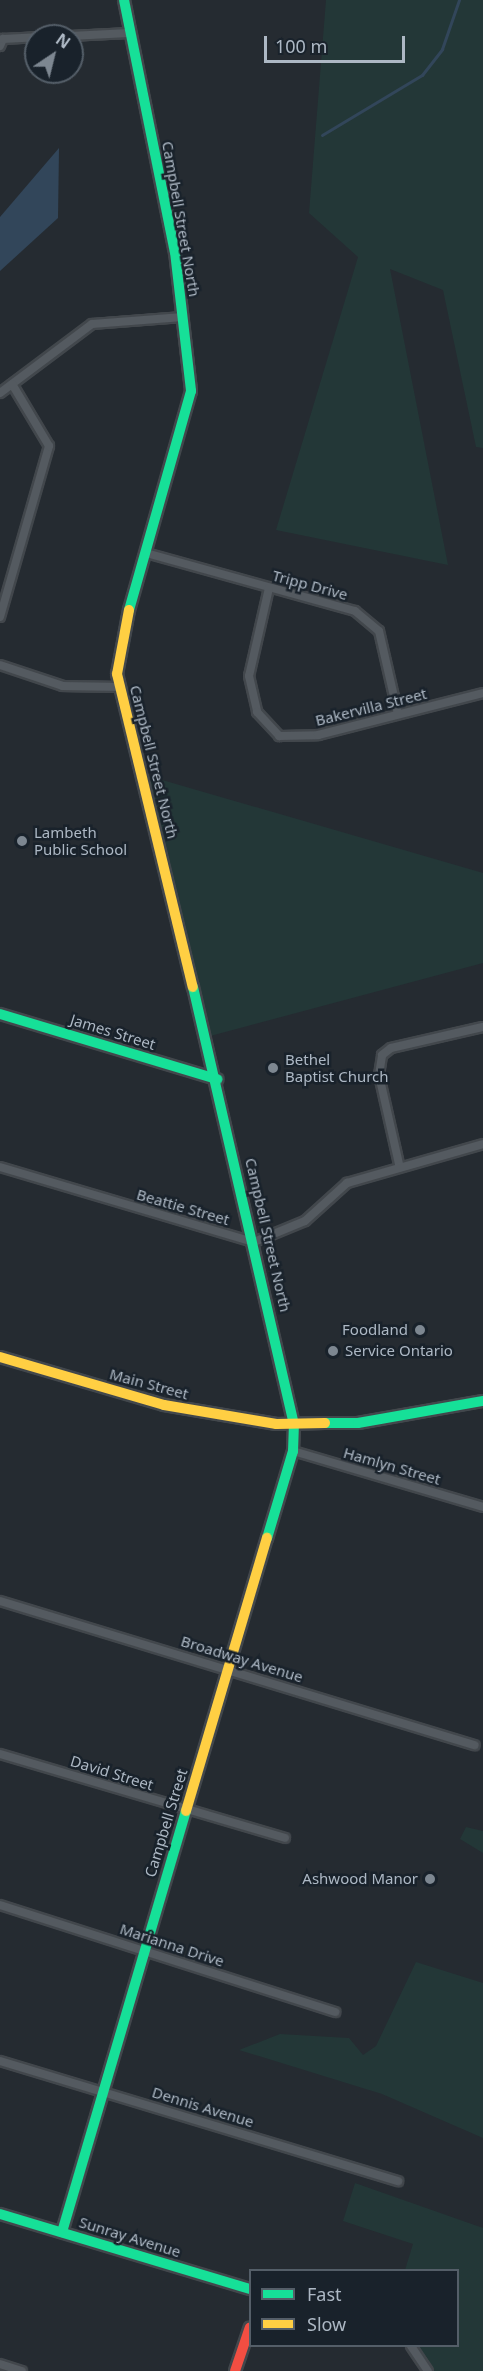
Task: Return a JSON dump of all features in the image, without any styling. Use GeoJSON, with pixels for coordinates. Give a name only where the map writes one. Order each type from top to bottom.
{"type":"FeatureCollection","features":[{"type":"Feature","properties":{"kind":"street","name":"Campbell Street North"},"geometry":{"type":"LineString","coordinates":[[124,0],[175,252],[191,391],[125,623],[120,687],[217,1078],[294,1423]]}},
{"type":"Feature","properties":{"kind":"street"},"geometry":{"type":"LineString","coordinates":[[84,35],[129,33]]}},
{"type":"Feature","properties":{"kind":"street"},"geometry":{"type":"LineString","coordinates":[[1,42],[24,39]]}},
{"type":"Feature","properties":{"kind":"street"},"geometry":{"type":"LineString","coordinates":[[0,393],[92,324],[183,317]]}},
{"type":"Feature","properties":{"kind":"street"},"geometry":{"type":"LineString","coordinates":[[0,617],[49,446],[12,384]]}},
{"type":"Feature","properties":{"kind":"street","name":"Tripp Drive"},"geometry":{"type":"LineString","coordinates":[[146,553],[355,611],[379,631],[398,714]]}},
{"type":"Feature","properties":{"kind":"street","name":"Bakervilla Street"},"geometry":{"type":"LineString","coordinates":[[269,588],[249,676],[257,712],[279,736],[318,735],[483,693]]}},
{"type":"Feature","properties":{"kind":"street"},"geometry":{"type":"LineString","coordinates":[[0,665],[63,686],[120,687]]}},
{"type":"Feature","properties":{"kind":"street","name":"James Street"},"geometry":{"type":"LineString","coordinates":[[0,1014],[217,1078]]}},
{"type":"Feature","properties":{"kind":"street"},"geometry":{"type":"LineString","coordinates":[[399,1164],[379,1075],[382,1055],[391,1048],[483,1028]]}},
{"type":"Feature","properties":{"kind":"street"},"geometry":{"type":"LineString","coordinates":[[254,1242],[305,1221],[347,1183],[399,1164],[483,1144]]}},
{"type":"Feature","properties":{"kind":"street","name":"Beattie Street"},"geometry":{"type":"LineString","coordinates":[[0,1167],[254,1242]]}},
{"type":"Feature","properties":{"kind":"street","name":"Main Street"},"geometry":{"type":"LineString","coordinates":[[0,1357],[164,1405],[294,1423],[358,1423],[483,1401]]}},
{"type":"Feature","properties":{"kind":"street","name":"Campbell Street"},"geometry":{"type":"LineString","coordinates":[[63,2232],[143,1950],[230,1669],[294,1451],[294,1423]]}},
{"type":"Feature","properties":{"kind":"street","name":"Hamlyn Street"},"geometry":{"type":"LineString","coordinates":[[294,1451],[483,1507]]}},
{"type":"Feature","properties":{"kind":"street","name":"Broadway Avenue"},"geometry":{"type":"LineString","coordinates":[[0,1601],[475,1745]]}},
{"type":"Feature","properties":{"kind":"street","name":"David Street"},"geometry":{"type":"LineString","coordinates":[[0,1754],[285,1838]]}},
{"type":"Feature","properties":{"kind":"street","name":"Marianna Drive"},"geometry":{"type":"LineString","coordinates":[[0,1905],[334,2012]]}},
{"type":"Feature","properties":{"kind":"street","name":"Dennis Avenue"},"geometry":{"type":"LineString","coordinates":[[0,2061],[398,2181]]}},
{"type":"Feature","properties":{"kind":"street","name":"Sunray Avenue"},"geometry":{"type":"LineString","coordinates":[[0,2214],[249,2289]]}},
{"type":"Feature","properties":{"kind":"street"},"geometry":{"type":"LineString","coordinates":[[235,2371],[249,2330]]}},
{"type":"Feature","properties":{"kind":"street"},"geometry":{"type":"LineString","coordinates":[[412,2347],[428,2371]]}},
{"type":"Feature","properties":{"kind":"street"},"geometry":{"type":"LineString","coordinates":[[0,2364],[22,2371]]}},
{"type":"Feature","properties":{"kind":"green space"},"geometry":{"type":"Polygon","coordinates":[[[326,0],[483,0],[483,448],[476,447],[443,290],[390,269],[448,565],[276,530],[358,257],[309,213],[326,0]]]}},
{"type":"Feature","properties":{"kind":"green space"},"geometry":{"type":"Polygon","coordinates":[[[138,773],[483,873],[483,963],[199,1039],[138,773]]]}},
{"type":"Feature","properties":{"kind":"green space"},"geometry":{"type":"Polygon","coordinates":[[[466,1827],[483,1831],[483,1853],[460,1839],[466,1827]]]}},
{"type":"Feature","properties":{"kind":"green space"},"geometry":{"type":"Polygon","coordinates":[[[416,1962],[483,1983],[483,2138],[382,2094],[239,2050],[280,2034],[349,2038],[363,2055],[376,2046],[416,1962]]]}},
{"type":"Feature","properties":{"kind":"green space"},"geometry":{"type":"Polygon","coordinates":[[[355,2183],[483,2228],[483,2371],[429,2371],[417,2347],[459,2347],[459,2269],[405,2269],[413,2244],[343,2221],[355,2183]]]}},
{"type":"Feature","properties":{"kind":"water"},"geometry":{"type":"Polygon","coordinates":[[[59,148],[58,218],[0,271],[0,217],[59,148]]]}},
{"type":"Feature","properties":{"kind":"waterway"},"geometry":{"type":"LineString","coordinates":[[322,135],[422,75],[442,49],[459,0]]}},
{"type":"Feature","properties":{"kind":"traffic: fast"},"geometry":{"type":"LineString","coordinates":[[124,0],[175,252],[191,391],[129,610]]}},
{"type":"Feature","properties":{"kind":"traffic: fast"},"geometry":{"type":"LineString","coordinates":[[193,987],[294,1423],[293,1451],[267,1538]]}},
{"type":"Feature","properties":{"kind":"traffic: fast"},"geometry":{"type":"LineString","coordinates":[[0,1014],[217,1079]]}},
{"type":"Feature","properties":{"kind":"traffic: fast"},"geometry":{"type":"LineString","coordinates":[[325,1423],[358,1423],[483,1401]]}},
{"type":"Feature","properties":{"kind":"traffic: fast"},"geometry":{"type":"LineString","coordinates":[[62,2232],[186,1811]]}},
{"type":"Feature","properties":{"kind":"traffic: fast"},"geometry":{"type":"LineString","coordinates":[[0,2214],[249,2289]]}},
{"type":"Feature","properties":{"kind":"traffic: slow"},"geometry":{"type":"LineString","coordinates":[[129,610],[117,674],[193,987]]}},
{"type":"Feature","properties":{"kind":"traffic: slow"},"geometry":{"type":"LineString","coordinates":[[0,1357],[164,1405],[276,1424],[325,1423]]}},
{"type":"Feature","properties":{"kind":"traffic: slow"},"geometry":{"type":"LineString","coordinates":[[186,1811],[267,1538]]}},
{"type":"Feature","properties":{"kind":"traffic: jam"},"geometry":{"type":"LineString","coordinates":[[235,2371],[249,2330]]}},
{"type":"Feature","properties":{"kind":"place","name":"Lambeth Public School"},"geometry":{"type":"Point","coordinates":[22,841]}},
{"type":"Feature","properties":{"kind":"place","name":"Bethel Baptist Church"},"geometry":{"type":"Point","coordinates":[273,1068]}},
{"type":"Feature","properties":{"kind":"place","name":"Foodland"},"geometry":{"type":"Point","coordinates":[420,1330]}},
{"type":"Feature","properties":{"kind":"place","name":"Service Ontario"},"geometry":{"type":"Point","coordinates":[333,1351]}},
{"type":"Feature","properties":{"kind":"place","name":"Ashwood Manor"},"geometry":{"type":"Point","coordinates":[430,1879]}}]}
